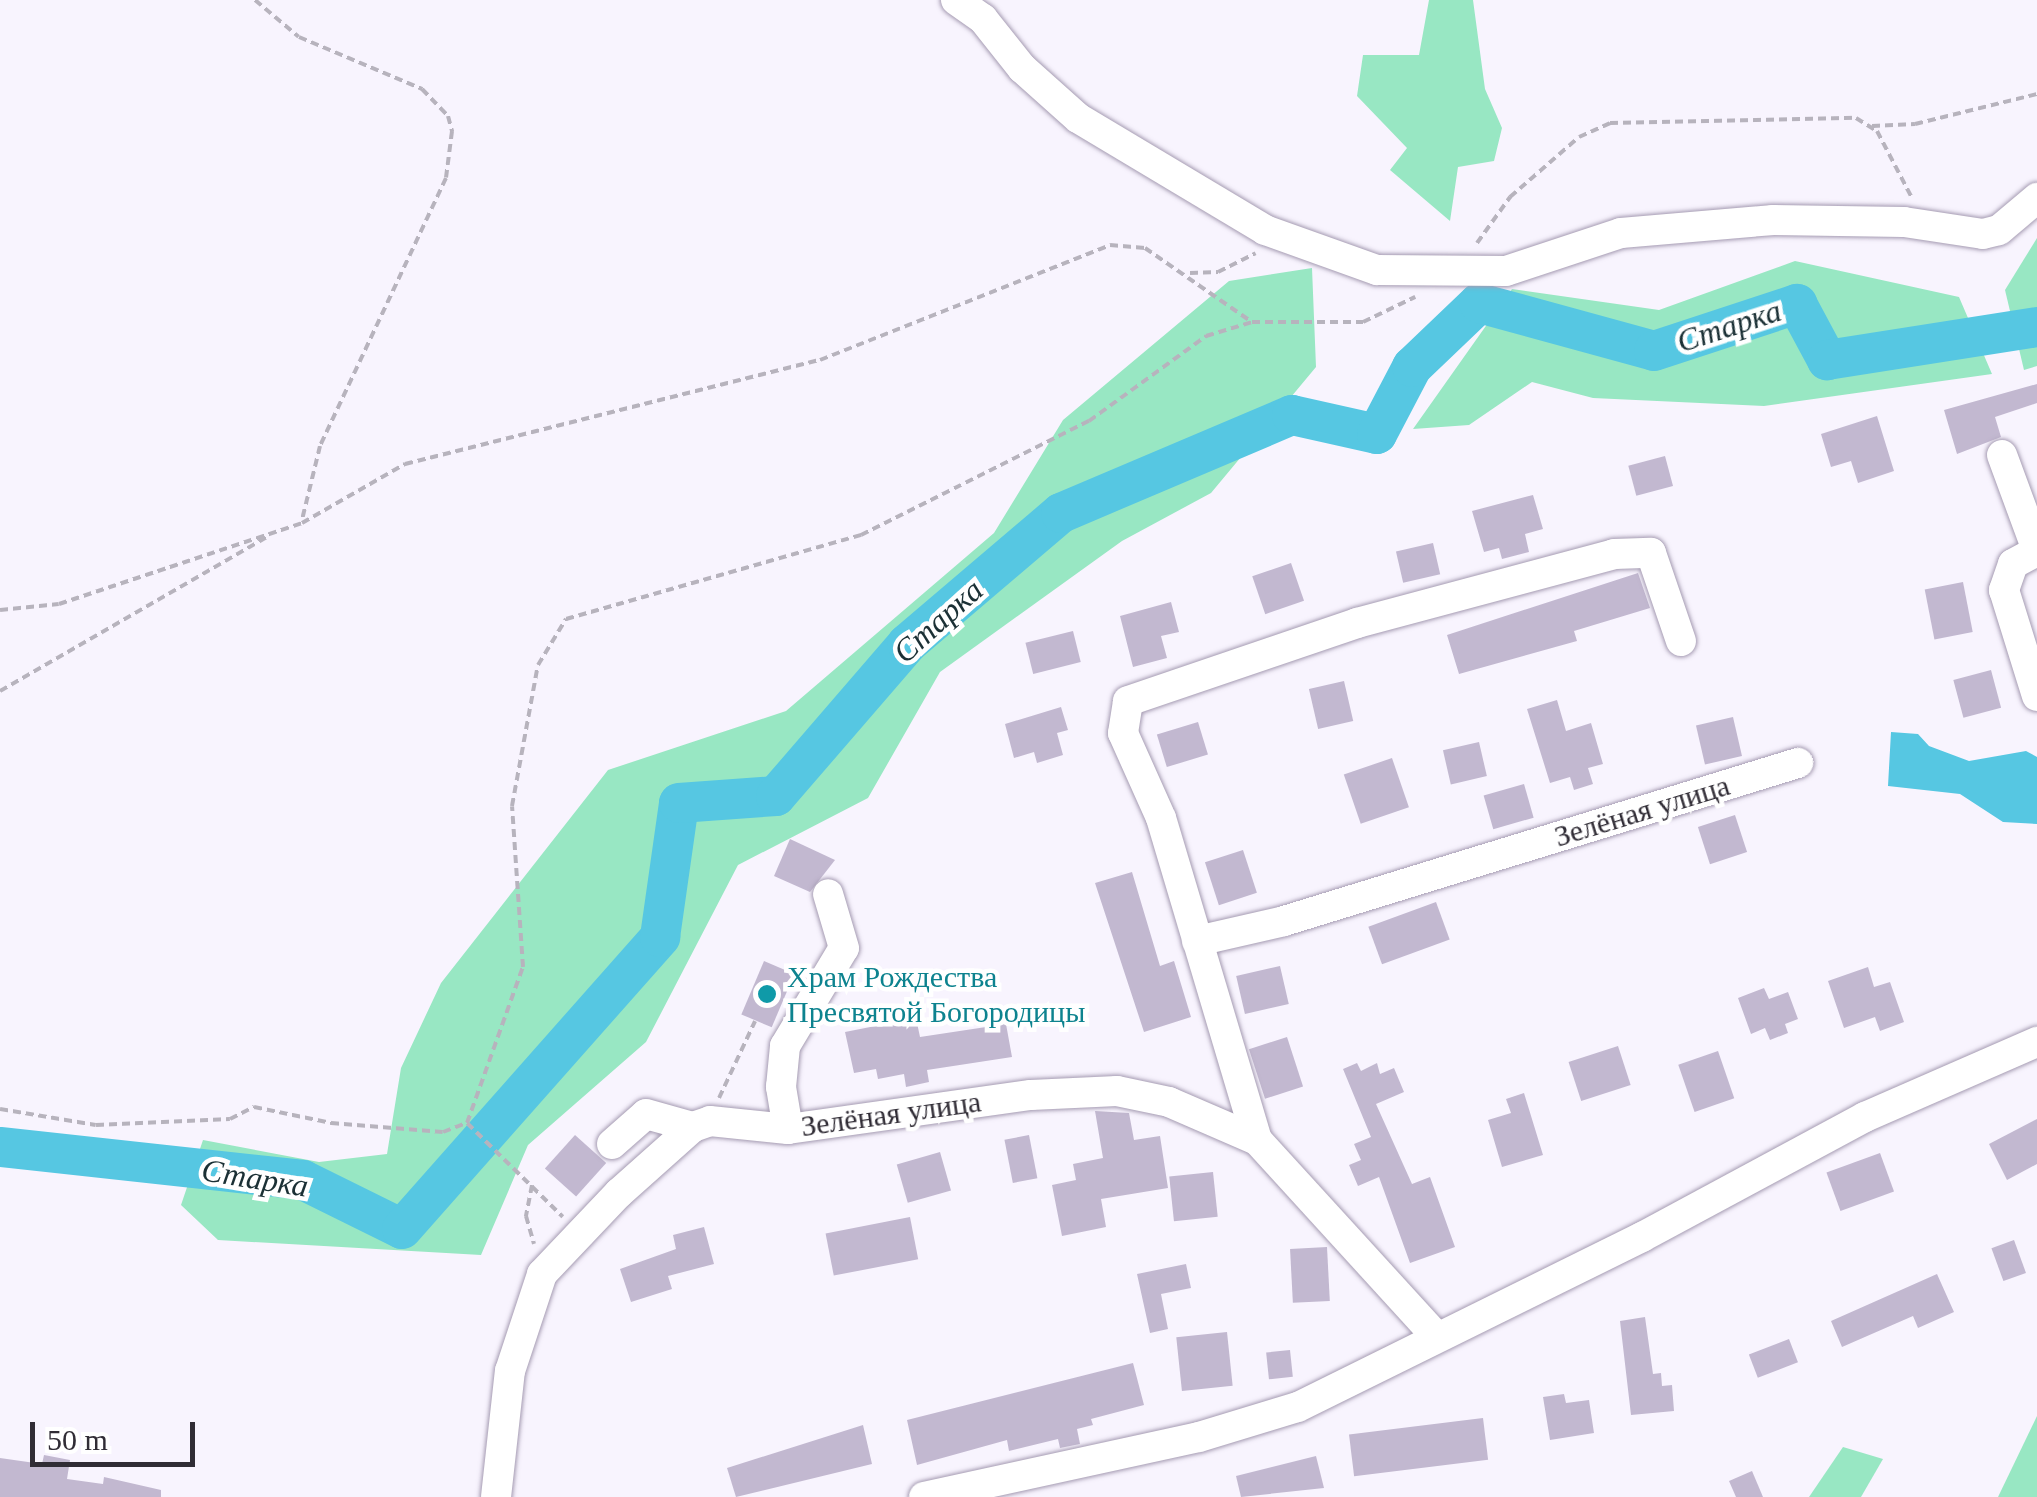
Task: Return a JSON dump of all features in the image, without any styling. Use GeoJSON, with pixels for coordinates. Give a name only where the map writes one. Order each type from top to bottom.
{"type":"FeatureCollection","features":[{"type":"Feature","properties":{"kind":"street"},"geometry":{"type":"LineString","coordinates":[[956,0],[983,19],[1022,68],[1078,118],[1266,230],[1377,270],[1462,271],[1544,263],[1621,234],[1773,220],[1926,225],[1983,234],[1999,230],[2037,198]]}},
{"type":"Feature","properties":{"kind":"street"},"geometry":{"type":"LineString","coordinates":[[2002,456],[2037,550],[2013,564],[2004,590],[2037,696]]}},
{"type":"Feature","properties":{"kind":"street"},"geometry":{"type":"LineString","coordinates":[[1257,1140],[1160,818],[1123,734],[1128,701],[1357,623],[1614,554],[1651,553],[1681,640]]}},
{"type":"Feature","properties":{"kind":"street","name":"Зелёная улица"},"geometry":{"type":"LineString","coordinates":[[1198,941],[1284,921],[1798,763]]}},
{"type":"Feature","properties":{"kind":"street"},"geometry":{"type":"LineString","coordinates":[[788,1128],[781,1087],[785,1046],[844,948],[828,894]]}},
{"type":"Feature","properties":{"kind":"street"},"geometry":{"type":"LineString","coordinates":[[924,1497],[1199,1437],[1298,1407],[1436,1334],[1642,1237],[1865,1117],[2037,1042]]}},
{"type":"Feature","properties":{"kind":"street","name":"Зелёная улица"},"geometry":{"type":"LineString","coordinates":[[612,1144],[646,1114],[702,1124],[788,1128],[1031,1094],[1117,1091],[1185,1107],[1257,1140],[1436,1334]]}},
{"type":"Feature","properties":{"kind":"street"},"geometry":{"type":"LineString","coordinates":[[496,1497],[510,1371],[542,1274],[578,1232],[702,1124]]}},
{"type":"Feature","properties":{"kind":"path"},"geometry":{"type":"LineString","coordinates":[[255,0],[299,37],[422,89],[448,116],[452,132],[446,178],[320,446],[302,523]]}},
{"type":"Feature","properties":{"kind":"path"},"geometry":{"type":"LineString","coordinates":[[467,1123],[522,968],[512,806],[538,665],[566,619],[860,535],[1089,422],[1177,352],[1252,322],[1363,322],[1462,271],[1510,197],[1595,128],[1750,117],[1842,117],[1872,126],[1914,124],[2037,94]]}},
{"type":"Feature","properties":{"kind":"path"},"geometry":{"type":"LineString","coordinates":[[1872,126],[1926,225]]}},
{"type":"Feature","properties":{"kind":"path"},"geometry":{"type":"LineString","coordinates":[[0,610],[59,604],[302,523],[406,464],[820,360],[1110,245],[1145,248],[1188,274],[1252,322]]}},
{"type":"Feature","properties":{"kind":"path"},"geometry":{"type":"LineString","coordinates":[[1188,274],[1218,272],[1266,248]]}},
{"type":"Feature","properties":{"kind":"path"},"geometry":{"type":"LineString","coordinates":[[0,691],[276,532]]}},
{"type":"Feature","properties":{"kind":"path"},"geometry":{"type":"LineString","coordinates":[[702,1124],[756,1021]]}},
{"type":"Feature","properties":{"kind":"path"},"geometry":{"type":"LineString","coordinates":[[0,1108],[96,1125],[230,1119],[254,1108],[424,1130],[467,1123],[578,1232]]}},
{"type":"Feature","properties":{"kind":"path"},"geometry":{"type":"LineString","coordinates":[[532,1185],[526,1216],[542,1274]]}},
{"type":"Feature","properties":{"kind":"green space"},"geometry":{"type":"Polygon","coordinates":[[[1429,0],[1473,0],[1485,89],[1502,128],[1494,161],[1458,167],[1450,221],[1390,170],[1407,148],[1357,96],[1363,55],[1419,55],[1429,0]]]}},
{"type":"Feature","properties":{"kind":"green space"},"geometry":{"type":"Polygon","coordinates":[[[2037,238],[2037,366],[2024,370],[2005,290],[2037,238]]]}},
{"type":"Feature","properties":{"kind":"green space"},"geometry":{"type":"Polygon","coordinates":[[[1795,261],[1959,297],[1992,374],[1764,406],[1593,398],[1532,382],[1469,425],[1413,429],[1512,289],[1659,310],[1795,261]]]}},
{"type":"Feature","properties":{"kind":"green space"},"geometry":{"type":"Polygon","coordinates":[[[1312,268],[1316,367],[1211,493],[1122,541],[940,672],[868,798],[738,865],[646,1042],[528,1145],[481,1255],[218,1240],[181,1205],[203,1140],[319,1162],[387,1154],[401,1068],[441,983],[608,770],[786,711],[994,533],[1063,420],[1229,281],[1312,268]]]}},
{"type":"Feature","properties":{"kind":"green space"},"geometry":{"type":"Polygon","coordinates":[[[2037,1416],[2037,1497],[1998,1497],[2037,1416]]]}},
{"type":"Feature","properties":{"kind":"green space"},"geometry":{"type":"Polygon","coordinates":[[[1843,1447],[1883,1459],[1861,1497],[1809,1497],[1843,1447]]]}},
{"type":"Feature","properties":{"kind":"water"},"geometry":{"type":"Polygon","coordinates":[[[1891,732],[1918,734],[1929,746],[1969,761],[2026,751],[2037,757],[2037,824],[2003,822],[1960,794],[1888,786],[1891,732]]]}},
{"type":"Feature","properties":{"kind":"building"},"geometry":{"type":"Polygon","coordinates":[[[2037,384],[2037,403],[1995,417],[2001,437],[1957,454],[1944,410],[2037,384]]]}},
{"type":"Feature","properties":{"kind":"building"},"geometry":{"type":"Polygon","coordinates":[[[1877,416],[1894,471],[1858,483],[1851,461],[1831,467],[1821,434],[1877,416]]]}},
{"type":"Feature","properties":{"kind":"building"},"geometry":{"type":"Polygon","coordinates":[[[1665,456],[1673,486],[1636,496],[1628,466],[1665,456]]]}},
{"type":"Feature","properties":{"kind":"building"},"geometry":{"type":"Polygon","coordinates":[[[1533,495],[1543,529],[1525,534],[1529,552],[1502,559],[1499,548],[1484,552],[1472,511],[1533,495]]]}},
{"type":"Feature","properties":{"kind":"building"},"geometry":{"type":"Polygon","coordinates":[[[1433,543],[1440,574],[1403,583],[1396,552],[1433,543]]]}},
{"type":"Feature","properties":{"kind":"building"},"geometry":{"type":"Polygon","coordinates":[[[1291,563],[1304,601],[1265,614],[1252,576],[1291,563]]]}},
{"type":"Feature","properties":{"kind":"building"},"geometry":{"type":"Polygon","coordinates":[[[1638,573],[1650,608],[1574,631],[1577,641],[1459,674],[1447,635],[1638,573]]]}},
{"type":"Feature","properties":{"kind":"building"},"geometry":{"type":"Polygon","coordinates":[[[1963,582],[1973,632],[1934,640],[1925,589],[1963,582]]]}},
{"type":"Feature","properties":{"kind":"building"},"geometry":{"type":"Polygon","coordinates":[[[1171,602],[1179,632],[1161,636],[1167,658],[1133,667],[1120,616],[1171,602]]]}},
{"type":"Feature","properties":{"kind":"building"},"geometry":{"type":"Polygon","coordinates":[[[1073,631],[1081,662],[1033,674],[1025,643],[1073,631]]]}},
{"type":"Feature","properties":{"kind":"building"},"geometry":{"type":"Polygon","coordinates":[[[1991,670],[2001,708],[1963,718],[1953,680],[1991,670]]]}},
{"type":"Feature","properties":{"kind":"building"},"geometry":{"type":"Polygon","coordinates":[[[1344,681],[1353,721],[1318,729],[1309,689],[1344,681]]]}},
{"type":"Feature","properties":{"kind":"building"},"geometry":{"type":"Polygon","coordinates":[[[1557,700],[1566,731],[1591,723],[1603,764],[1588,768],[1593,784],[1574,790],[1570,777],[1550,783],[1527,709],[1557,700]]]}},
{"type":"Feature","properties":{"kind":"building"},"geometry":{"type":"Polygon","coordinates":[[[1061,707],[1068,730],[1057,733],[1063,755],[1037,763],[1034,752],[1014,758],[1005,724],[1061,707]]]}},
{"type":"Feature","properties":{"kind":"building"},"geometry":{"type":"Polygon","coordinates":[[[1733,717],[1742,756],[1705,765],[1696,726],[1733,717]]]}},
{"type":"Feature","properties":{"kind":"building"},"geometry":{"type":"Polygon","coordinates":[[[1198,722],[1208,755],[1167,767],[1157,735],[1198,722]]]}},
{"type":"Feature","properties":{"kind":"building"},"geometry":{"type":"Polygon","coordinates":[[[1479,742],[1487,776],[1451,784],[1443,750],[1479,742]]]}},
{"type":"Feature","properties":{"kind":"building"},"geometry":{"type":"Polygon","coordinates":[[[1392,758],[1409,807],[1361,824],[1344,775],[1392,758]]]}},
{"type":"Feature","properties":{"kind":"building"},"geometry":{"type":"Polygon","coordinates":[[[1524,784],[1534,818],[1493,829],[1484,796],[1524,784]]]}},
{"type":"Feature","properties":{"kind":"building"},"geometry":{"type":"Polygon","coordinates":[[[1735,815],[1747,852],[1710,864],[1698,827],[1735,815]]]}},
{"type":"Feature","properties":{"kind":"building"},"geometry":{"type":"Polygon","coordinates":[[[790,839],[835,860],[810,892],[774,876],[790,839]]]}},
{"type":"Feature","properties":{"kind":"building"},"geometry":{"type":"Polygon","coordinates":[[[1243,850],[1257,893],[1219,905],[1205,862],[1243,850]]]}},
{"type":"Feature","properties":{"kind":"building"},"geometry":{"type":"Polygon","coordinates":[[[1132,872],[1160,966],[1174,961],[1191,1017],[1144,1032],[1095,883],[1132,872]]]}},
{"type":"Feature","properties":{"kind":"building"},"geometry":{"type":"Polygon","coordinates":[[[1436,902],[1450,940],[1382,964],[1368,927],[1436,902]]]}},
{"type":"Feature","properties":{"kind":"building","name":"Храм Рождества Пресвятой Богородицы"},"geometry":{"type":"Polygon","coordinates":[[[764,961],[794,974],[772,1027],[741,1014],[764,961]]]}},
{"type":"Feature","properties":{"kind":"building"},"geometry":{"type":"Polygon","coordinates":[[[1280,966],[1289,1004],[1245,1014],[1236,976],[1280,966]]]}},
{"type":"Feature","properties":{"kind":"building"},"geometry":{"type":"Polygon","coordinates":[[[1868,967],[1874,987],[1890,982],[1904,1022],[1880,1031],[1875,1017],[1844,1028],[1828,981],[1868,967]]]}},
{"type":"Feature","properties":{"kind":"building"},"geometry":{"type":"Polygon","coordinates":[[[1764,988],[1769,999],[1788,992],[1798,1019],[1785,1024],[1788,1033],[1770,1040],[1765,1028],[1751,1034],[1738,998],[1764,988]]]}},
{"type":"Feature","properties":{"kind":"building"},"geometry":{"type":"Polygon","coordinates":[[[916,1018],[920,1037],[1006,1024],[1012,1057],[927,1070],[929,1082],[906,1087],[904,1074],[878,1079],[876,1069],[854,1073],[845,1032],[916,1018]]]}},
{"type":"Feature","properties":{"kind":"building"},"geometry":{"type":"Polygon","coordinates":[[[1287,1037],[1303,1086],[1265,1099],[1249,1049],[1287,1037]]]}},
{"type":"Feature","properties":{"kind":"building"},"geometry":{"type":"Polygon","coordinates":[[[1618,1046],[1631,1085],[1581,1101],[1569,1062],[1618,1046]]]}},
{"type":"Feature","properties":{"kind":"building"},"geometry":{"type":"Polygon","coordinates":[[[1718,1051],[1734,1098],[1695,1112],[1678,1065],[1718,1051]]]}},
{"type":"Feature","properties":{"kind":"building"},"geometry":{"type":"Polygon","coordinates":[[[1357,1063],[1361,1071],[1377,1063],[1380,1074],[1394,1068],[1404,1092],[1376,1104],[1412,1184],[1430,1177],[1455,1247],[1410,1263],[1379,1177],[1358,1186],[1349,1165],[1361,1160],[1354,1144],[1371,1137],[1343,1069],[1357,1063]]]}},
{"type":"Feature","properties":{"kind":"building"},"geometry":{"type":"Polygon","coordinates":[[[1524,1093],[1543,1155],[1502,1167],[1488,1120],[1511,1113],[1506,1099],[1524,1093]]]}},
{"type":"Feature","properties":{"kind":"building"},"geometry":{"type":"Polygon","coordinates":[[[1095,1111],[1129,1113],[1134,1140],[1160,1136],[1168,1188],[1101,1199],[1106,1227],[1062,1236],[1052,1185],[1076,1180],[1073,1164],[1103,1158],[1095,1111]]]}},
{"type":"Feature","properties":{"kind":"building"},"geometry":{"type":"Polygon","coordinates":[[[2037,1119],[2037,1164],[2007,1180],[1989,1144],[2037,1119]]]}},
{"type":"Feature","properties":{"kind":"building"},"geometry":{"type":"Polygon","coordinates":[[[575,1135],[606,1163],[576,1197],[545,1168],[575,1135]]]}},
{"type":"Feature","properties":{"kind":"building"},"geometry":{"type":"Polygon","coordinates":[[[1029,1135],[1037,1178],[1013,1183],[1004,1140],[1029,1135]]]}},
{"type":"Feature","properties":{"kind":"building"},"geometry":{"type":"Polygon","coordinates":[[[940,1152],[951,1190],[908,1203],[897,1164],[940,1152]]]}},
{"type":"Feature","properties":{"kind":"building"},"geometry":{"type":"Polygon","coordinates":[[[1880,1153],[1894,1192],[1840,1211],[1826,1172],[1880,1153]]]}},
{"type":"Feature","properties":{"kind":"building"},"geometry":{"type":"Polygon","coordinates":[[[1213,1172],[1218,1217],[1174,1221],[1169,1177],[1213,1172]]]}},
{"type":"Feature","properties":{"kind":"building"},"geometry":{"type":"Polygon","coordinates":[[[910,1217],[918,1259],[834,1276],[826,1233],[910,1217]]]}},
{"type":"Feature","properties":{"kind":"building"},"geometry":{"type":"Polygon","coordinates":[[[704,1227],[714,1264],[668,1276],[672,1289],[631,1302],[620,1269],[676,1249],[673,1235],[704,1227]]]}},
{"type":"Feature","properties":{"kind":"building"},"geometry":{"type":"Polygon","coordinates":[[[2014,1240],[2026,1273],[2003,1281],[1991,1248],[2014,1240]]]}},
{"type":"Feature","properties":{"kind":"building"},"geometry":{"type":"Polygon","coordinates":[[[1327,1247],[1330,1301],[1293,1303],[1290,1249],[1327,1247]]]}},
{"type":"Feature","properties":{"kind":"building"},"geometry":{"type":"Polygon","coordinates":[[[1186,1264],[1191,1288],[1161,1294],[1168,1329],[1150,1333],[1137,1274],[1186,1264]]]}},
{"type":"Feature","properties":{"kind":"building"},"geometry":{"type":"Polygon","coordinates":[[[1937,1274],[1954,1312],[1918,1328],[1913,1316],[1842,1347],[1831,1321],[1937,1274]]]}},
{"type":"Feature","properties":{"kind":"building"},"geometry":{"type":"Polygon","coordinates":[[[1645,1317],[1653,1374],[1661,1373],[1662,1386],[1672,1385],[1674,1411],[1631,1415],[1620,1321],[1645,1317]]]}},
{"type":"Feature","properties":{"kind":"building"},"geometry":{"type":"Polygon","coordinates":[[[1227,1332],[1233,1386],[1182,1391],[1176,1337],[1227,1332]]]}},
{"type":"Feature","properties":{"kind":"building"},"geometry":{"type":"Polygon","coordinates":[[[1789,1339],[1798,1362],[1758,1378],[1749,1354],[1789,1339]]]}},
{"type":"Feature","properties":{"kind":"building"},"geometry":{"type":"Polygon","coordinates":[[[1290,1350],[1293,1377],[1269,1379],[1266,1353],[1290,1350]]]}},
{"type":"Feature","properties":{"kind":"building"},"geometry":{"type":"Polygon","coordinates":[[[1133,1363],[1144,1405],[1091,1419],[1093,1425],[1077,1429],[1080,1444],[1060,1448],[1058,1439],[1009,1451],[1007,1440],[917,1465],[907,1420],[1133,1363]]]}},
{"type":"Feature","properties":{"kind":"building"},"geometry":{"type":"Polygon","coordinates":[[[1564,1394],[1566,1403],[1589,1400],[1594,1433],[1550,1440],[1543,1397],[1564,1394]]]}},
{"type":"Feature","properties":{"kind":"building"},"geometry":{"type":"Polygon","coordinates":[[[1483,1418],[1488,1460],[1354,1476],[1349,1434],[1483,1418]]]}},
{"type":"Feature","properties":{"kind":"building"},"geometry":{"type":"Polygon","coordinates":[[[863,1425],[872,1464],[736,1497],[727,1468],[863,1425]]]}},
{"type":"Feature","properties":{"kind":"building"},"geometry":{"type":"Polygon","coordinates":[[[44,1455],[70,1460],[67,1479],[103,1484],[104,1477],[161,1490],[161,1497],[0,1497],[0,1458],[42,1464],[44,1455]]]}},
{"type":"Feature","properties":{"kind":"building"},"geometry":{"type":"Polygon","coordinates":[[[1316,1456],[1324,1488],[1241,1497],[1236,1476],[1316,1456]]]}},
{"type":"Feature","properties":{"kind":"building"},"geometry":{"type":"Polygon","coordinates":[[[1752,1471],[1763,1497],[1736,1497],[1729,1481],[1752,1471]]]}},
{"type":"Feature","properties":{"kind":"waterway","name":"Старка"},"geometry":{"type":"LineString","coordinates":[[0,1147],[303,1180],[402,1229],[660,937],[679,803],[776,796],[907,644],[1061,513],[1292,415],[1377,434],[1412,367],[1479,303],[1654,351],[1797,304],[1827,360],[2037,327]]}},
{"type":"Feature","properties":{"kind":"place","name":"Храм Рождества Пресвятой Богородицы"},"geometry":{"type":"Point","coordinates":[767,994]}}]}
